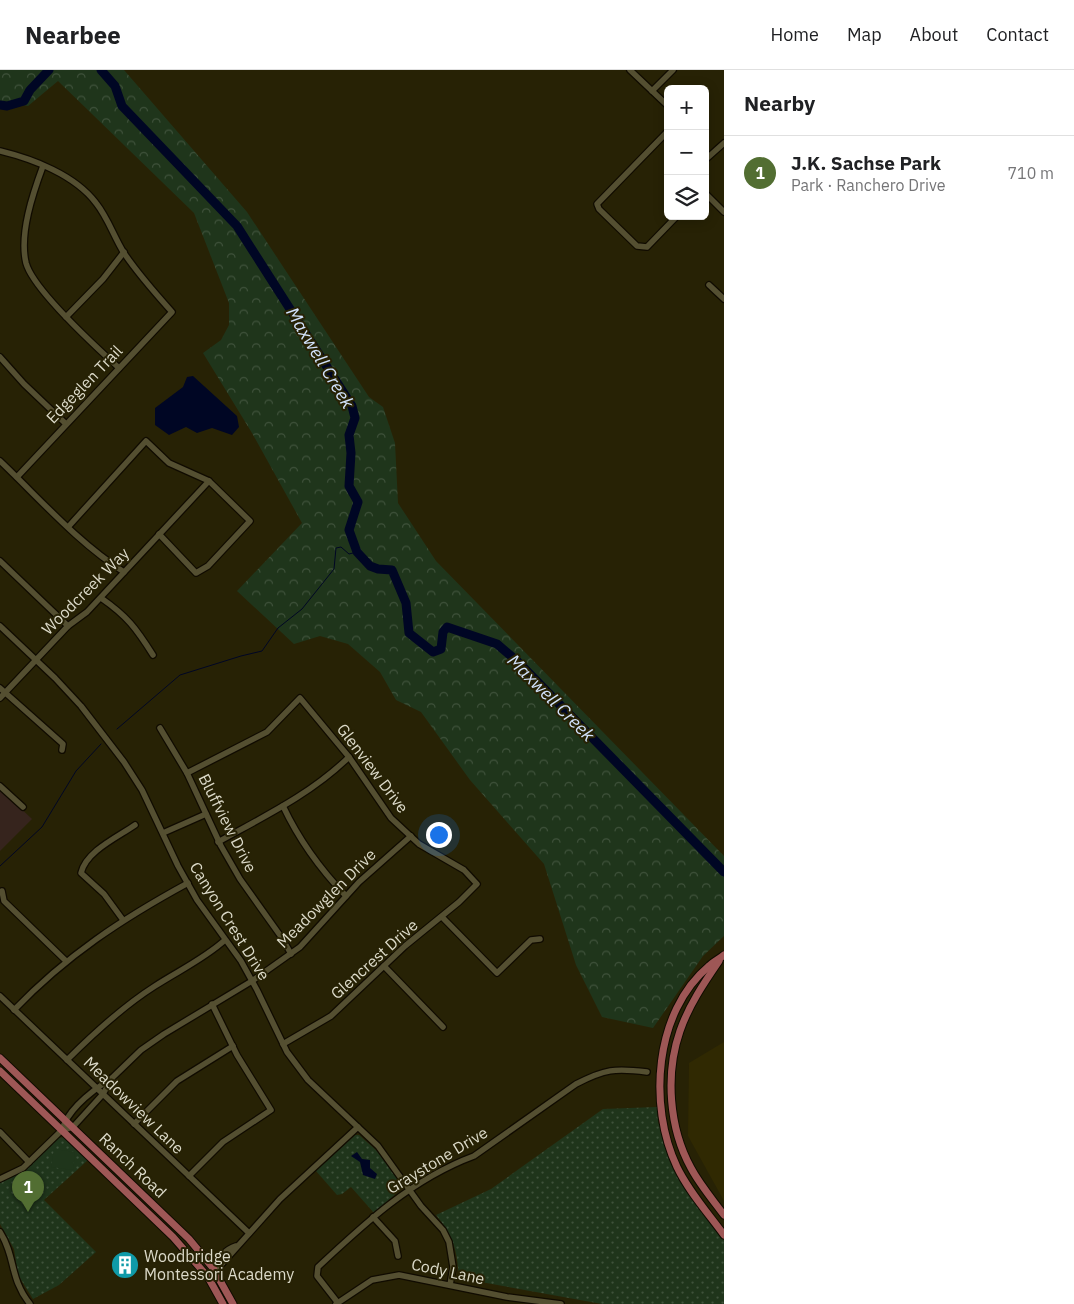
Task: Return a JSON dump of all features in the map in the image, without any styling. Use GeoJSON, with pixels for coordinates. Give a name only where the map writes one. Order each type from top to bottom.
{"type":"FeatureCollection","features":[{"type":"Feature","properties":{"kind":"main road"},"geometry":{"type":"LineString","coordinates":[[723,956],[703,984],[680,1032],[672,1062],[671,1092],[680,1144],[691,1168],[724,1215]]}},
{"type":"Feature","properties":{"kind":"main road"},"geometry":{"type":"LineString","coordinates":[[723,956],[708,966],[682,1000],[670,1024],[659,1075],[662,1118],[677,1167],[691,1192],[724,1235]]}},
{"type":"Feature","properties":{"kind":"main road","name":"Ranch Road"},"geometry":{"type":"LineString","coordinates":[[0,1058],[189,1239],[214,1268],[233,1304]]}},
{"type":"Feature","properties":{"kind":"main road","name":"Ranch Road"},"geometry":{"type":"LineString","coordinates":[[0,1071],[173,1237],[206,1275],[223,1304]]}},
{"type":"Feature","properties":{"kind":"street"},"geometry":{"type":"LineString","coordinates":[[630,70],[664,102]]}},
{"type":"Feature","properties":{"kind":"street"},"geometry":{"type":"LineString","coordinates":[[652,91],[673,70]]}},
{"type":"Feature","properties":{"kind":"street"},"geometry":{"type":"LineString","coordinates":[[664,135],[598,204],[612,222],[637,246],[642,248],[647,247],[673,220]]}},
{"type":"Feature","properties":{"kind":"street"},"geometry":{"type":"LineString","coordinates":[[709,156],[724,143]]}},
{"type":"Feature","properties":{"kind":"street"},"geometry":{"type":"LineString","coordinates":[[0,152],[24,157],[81,188],[96,202],[124,252],[103,279],[66,317]]}},
{"type":"Feature","properties":{"kind":"street"},"geometry":{"type":"LineString","coordinates":[[43,166],[31,204],[25,237],[26,263],[36,282],[66,317],[118,368]]}},
{"type":"Feature","properties":{"kind":"street"},"geometry":{"type":"LineString","coordinates":[[709,197],[724,212]]}},
{"type":"Feature","properties":{"kind":"street","name":"Edgeglen Trail"},"geometry":{"type":"LineString","coordinates":[[17,477],[65,423],[172,312],[150,288],[124,252]]}},
{"type":"Feature","properties":{"kind":"street"},"geometry":{"type":"LineString","coordinates":[[710,285],[724,299]]}},
{"type":"Feature","properties":{"kind":"street"},"geometry":{"type":"LineString","coordinates":[[0,356],[24,384],[65,423]]}},
{"type":"Feature","properties":{"kind":"street"},"geometry":{"type":"LineString","coordinates":[[69,526],[146,441],[169,463],[209,480],[250,521],[208,566],[196,574],[159,534]]}},
{"type":"Feature","properties":{"kind":"street"},"geometry":{"type":"LineString","coordinates":[[0,461],[69,526],[124,572]]}},
{"type":"Feature","properties":{"kind":"street","name":"Woodcreek Way"},"geometry":{"type":"LineString","coordinates":[[0,698],[2,690],[36,660],[68,626],[87,612],[101,598],[209,480]]}},
{"type":"Feature","properties":{"kind":"street"},"geometry":{"type":"LineString","coordinates":[[0,561],[68,626]]}},
{"type":"Feature","properties":{"kind":"street"},"geometry":{"type":"LineString","coordinates":[[101,598],[128,619],[153,655]]}},
{"type":"Feature","properties":{"kind":"street","name":"Canyon Crest Drive"},"geometry":{"type":"LineString","coordinates":[[0,626],[81,706],[124,762],[188,883],[252,981],[283,1044],[308,1080],[378,1146],[421,1206],[444,1230],[449,1242],[453,1266],[450,1285]]}},
{"type":"Feature","properties":{"kind":"street"},"geometry":{"type":"LineString","coordinates":[[2,690],[63,744],[62,750]]}},
{"type":"Feature","properties":{"kind":"street","name":"Glenview Drive"},"geometry":{"type":"LineString","coordinates":[[187,772],[267,732],[300,698],[349,757],[390,818],[419,844],[464,870],[477,884]]}},
{"type":"Feature","properties":{"kind":"street","name":"Bluffview Drive"},"geometry":{"type":"LineString","coordinates":[[160,728],[187,772],[218,842],[240,879],[282,938],[291,954]]}},
{"type":"Feature","properties":{"kind":"street"},"geometry":{"type":"LineString","coordinates":[[218,842],[315,787],[349,757]]}},
{"type":"Feature","properties":{"kind":"street"},"geometry":{"type":"LineString","coordinates":[[0,786],[23,808]]}},
{"type":"Feature","properties":{"kind":"street"},"geometry":{"type":"LineString","coordinates":[[283,806],[293,828],[311,855],[346,896]]}},
{"type":"Feature","properties":{"kind":"street"},"geometry":{"type":"LineString","coordinates":[[163,833],[206,814]]}},
{"type":"Feature","properties":{"kind":"street"},"geometry":{"type":"LineString","coordinates":[[123,920],[104,894],[80,873],[83,865],[91,856],[135,825]]}},
{"type":"Feature","properties":{"kind":"street","name":"Meadowglen Drive"},"geometry":{"type":"LineString","coordinates":[[62,1130],[65,1120],[96,1088],[112,1078],[142,1050],[186,1019],[252,981],[291,954],[346,896],[411,836]]}},
{"type":"Feature","properties":{"kind":"street"},"geometry":{"type":"LineString","coordinates":[[14,1010],[66,961],[123,920],[188,883]]}},
{"type":"Feature","properties":{"kind":"street","name":"Glencrest Drive"},"geometry":{"type":"LineString","coordinates":[[283,1044],[331,1016],[384,966],[442,917],[477,884]]}},
{"type":"Feature","properties":{"kind":"street"},"geometry":{"type":"LineString","coordinates":[[2,891],[4,901],[66,961]]}},
{"type":"Feature","properties":{"kind":"street"},"geometry":{"type":"LineString","coordinates":[[442,917],[497,974],[532,940],[540,939]]}},
{"type":"Feature","properties":{"kind":"street"},"geometry":{"type":"LineString","coordinates":[[67,1060],[97,1030],[128,1005],[206,956],[225,940]]}},
{"type":"Feature","properties":{"kind":"street"},"geometry":{"type":"LineString","coordinates":[[384,966],[443,1027]]}},
{"type":"Feature","properties":{"kind":"street","name":"Meadowview Lane"},"geometry":{"type":"LineString","coordinates":[[0,996],[249,1233]]}},
{"type":"Feature","properties":{"kind":"street"},"geometry":{"type":"LineString","coordinates":[[189,1176],[223,1142],[272,1110],[233,1046],[212,1004]]}},
{"type":"Feature","properties":{"kind":"street"},"geometry":{"type":"LineString","coordinates":[[134,1124],[177,1082],[233,1046]]}},
{"type":"Feature","properties":{"kind":"street","name":"Graystone Drive"},"geometry":{"type":"LineString","coordinates":[[337,1304],[317,1276],[318,1267],[374,1217],[410,1189],[459,1162],[474,1156],[576,1084],[592,1075],[616,1068],[647,1072]]}},
{"type":"Feature","properties":{"kind":"street","name":"Meadowglen Drive"},"geometry":{"type":"LineString","coordinates":[[73,1127],[103,1094],[112,1078]]}},
{"type":"Feature","properties":{"kind":"street"},"geometry":{"type":"LineString","coordinates":[[0,1179],[30,1162],[62,1130],[73,1127]]}},
{"type":"Feature","properties":{"kind":"street"},"geometry":{"type":"LineString","coordinates":[[206,1275],[214,1268],[216,1262],[231,1248],[236,1246],[280,1199],[358,1127]]}},
{"type":"Feature","properties":{"kind":"street"},"geometry":{"type":"LineString","coordinates":[[0,1132],[30,1162]]}},
{"type":"Feature","properties":{"kind":"street"},"geometry":{"type":"LineString","coordinates":[[374,1217],[395,1241],[398,1256]]}},
{"type":"Feature","properties":{"kind":"street"},"geometry":{"type":"LineString","coordinates":[[0,1232],[6,1243],[17,1285],[30,1304]]}},
{"type":"Feature","properties":{"kind":"street","name":"Cody Lane"},"geometry":{"type":"LineString","coordinates":[[337,1304],[372,1280],[399,1275],[506,1297],[561,1304]]}},
{"type":"Feature","properties":{"kind":"shaded area"},"geometry":{"type":"Polygon","coordinates":[[[0,789],[32,819],[0,851],[0,789]]]}},
{"type":"Feature","properties":{"kind":"shaded area"},"geometry":{"type":"Polygon","coordinates":[[[724,1042],[724,1201],[688,1136],[689,1063],[724,1042]]]}},
{"type":"Feature","properties":{"kind":"green space"},"geometry":{"type":"Polygon","coordinates":[[[0,70],[124,70],[247,212],[369,397],[383,407],[395,443],[398,503],[436,561],[724,856],[724,936],[703,956],[653,1028],[602,1017],[576,965],[544,864],[470,780],[421,712],[396,700],[380,672],[348,644],[320,636],[294,644],[237,591],[302,523],[252,433],[203,353],[221,340],[229,325],[229,303],[194,213],[58,81],[28,106],[0,101],[0,70]]]}},
{"type":"Feature","properties":{"kind":"green space"},"geometry":{"type":"Polygon","coordinates":[[[657,1107],[658,1122],[677,1174],[724,1240],[724,1304],[602,1304],[459,1278],[454,1244],[436,1215],[491,1189],[603,1109],[657,1107]]]}},
{"type":"Feature","properties":{"kind":"green space"},"geometry":{"type":"Polygon","coordinates":[[[355,1135],[359,1135],[376,1150],[401,1183],[400,1190],[374,1213],[351,1187],[342,1194],[337,1195],[316,1171],[355,1135]]]}},
{"type":"Feature","properties":{"kind":"green space"},"geometry":{"type":"Polygon","coordinates":[[[65,1137],[88,1160],[44,1200],[96,1252],[59,1285],[33,1299],[18,1275],[14,1249],[0,1224],[0,1183],[27,1167],[58,1138],[65,1137]]]}},
{"type":"Feature","properties":{"kind":"green space"},"geometry":{"type":"Polygon","coordinates":[[[54,1149],[75,1152],[73,1170],[51,1167],[54,1149]]]}},
{"type":"Feature","properties":{"kind":"water"},"geometry":{"type":"Polygon","coordinates":[[[193,376],[237,416],[239,427],[232,435],[212,428],[197,433],[186,427],[169,435],[155,425],[155,408],[183,387],[187,377],[193,376]]]}},
{"type":"Feature","properties":{"kind":"water"},"geometry":{"type":"Polygon","coordinates":[[[357,1152],[362,1159],[370,1160],[370,1168],[377,1174],[375,1179],[363,1175],[360,1162],[351,1156],[357,1152]]]}},
{"type":"Feature","properties":{"kind":"waterway","name":"Maxwell Creek"},"geometry":{"type":"LineString","coordinates":[[0,105],[7,106],[24,101],[30,90],[49,70]]}},
{"type":"Feature","properties":{"kind":"waterway","name":"Maxwell Creek"},"geometry":{"type":"LineString","coordinates":[[101,70],[115,86],[122,106],[237,226],[352,406],[355,418],[349,435],[351,453],[349,486],[358,502],[349,530],[357,552],[370,566],[378,569],[392,570],[406,603],[409,633],[433,652],[441,649],[443,632],[447,627],[497,644],[517,661],[724,872]]}},
{"type":"Feature","properties":{"kind":"waterway"},"geometry":{"type":"LineString","coordinates":[[117,729],[180,675],[262,651],[278,628],[302,609],[334,569],[336,548],[341,547],[349,554],[357,552]]}},
{"type":"Feature","properties":{"kind":"waterway"},"geometry":{"type":"LineString","coordinates":[[0,866],[42,827],[76,771],[101,744]]}},
{"type":"Feature","properties":{"kind":"place","name":"J.K. Sachse Park"},"geometry":{"type":"Point","coordinates":[28,1212]}},
{"type":"Feature","properties":{"kind":"place","name":"Woodbridge Montessori Academy"},"geometry":{"type":"Point","coordinates":[125,1265]}}]}
